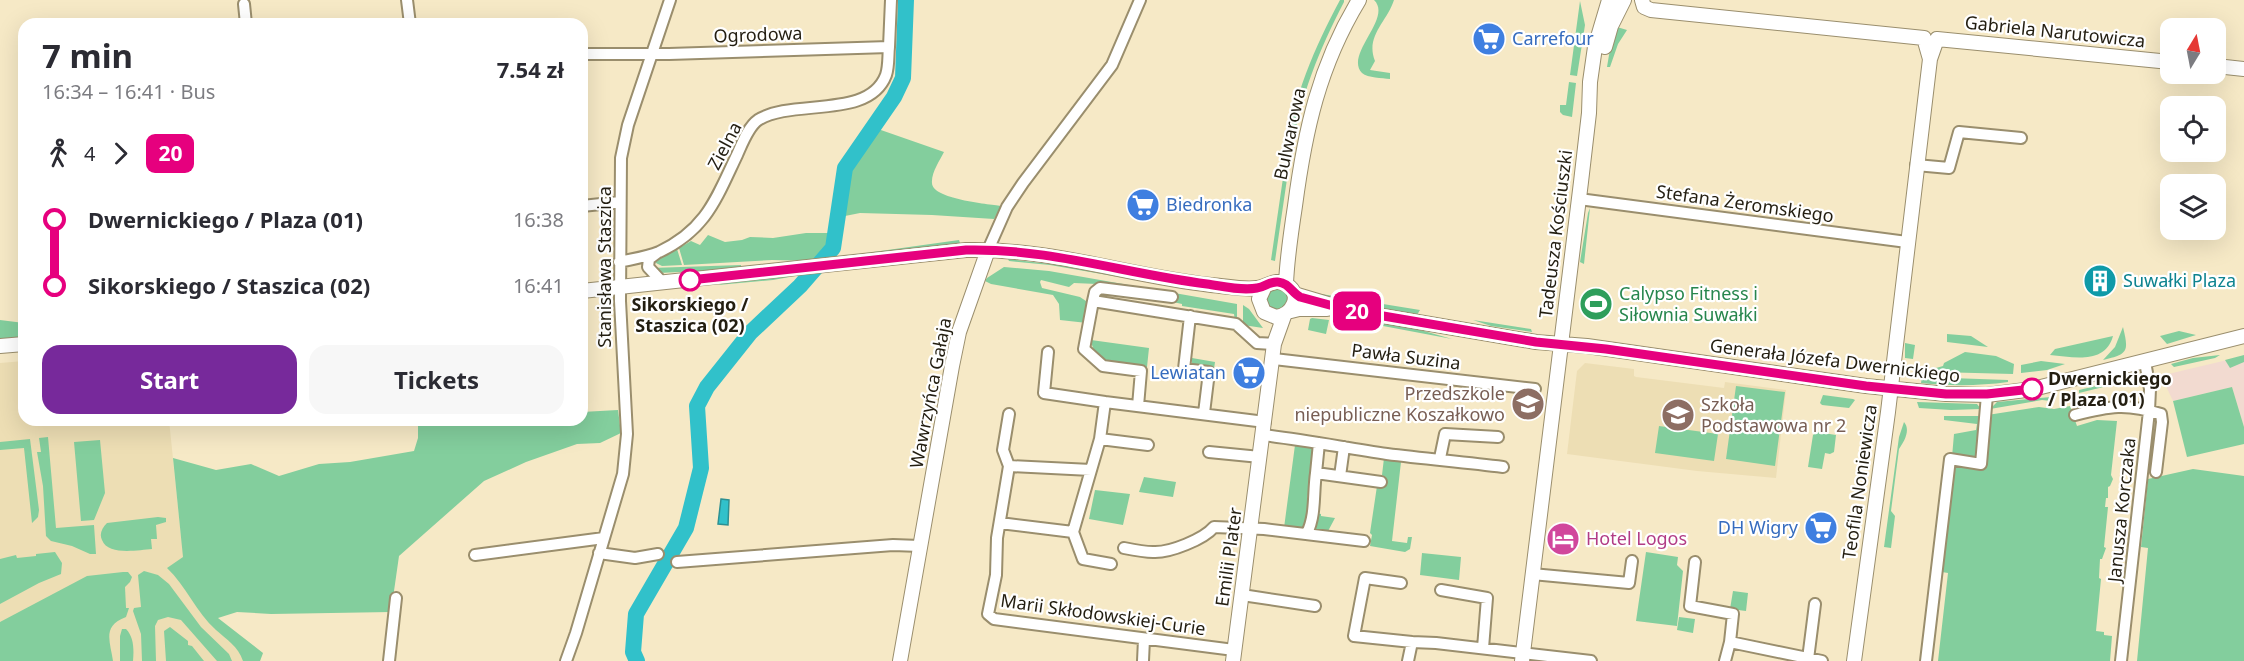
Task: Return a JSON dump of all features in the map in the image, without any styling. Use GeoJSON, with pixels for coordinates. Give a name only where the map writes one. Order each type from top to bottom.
{"type":"FeatureCollection","features":[{"type":"Feature","properties":{"kind":"street"},"geometry":{"type":"LineString","coordinates":[[407,0],[409,18]]}},
{"type":"Feature","properties":{"kind":"street","name":"Stanisława Staszica"},"geometry":{"type":"LineString","coordinates":[[566,661],[623,474],[627,434],[619,262],[621,158],[628,125],[670,0]]}},
{"type":"Feature","properties":{"kind":"street"},"geometry":{"type":"LineString","coordinates":[[889,47],[891,0]]}},
{"type":"Feature","properties":{"kind":"street","name":"Wawrzyńca Gałaja"},"geometry":{"type":"LineString","coordinates":[[900,661],[959,332],[988,250],[1007,207],[1023,183],[1112,65],[1140,0]]}},
{"type":"Feature","properties":{"kind":"street","name":"Bulwarowa"},"geometry":{"type":"LineString","coordinates":[[1280,286],[1305,102],[1318,61],[1348,0]]}},
{"type":"Feature","properties":{"kind":"street","name":"Bulwarowa"},"geometry":{"type":"LineString","coordinates":[[1280,286],[1286,266],[1312,109],[1331,53],[1359,0]]}},
{"type":"Feature","properties":{"kind":"street","name":"Tadeusza Kościuszki"},"geometry":{"type":"LineString","coordinates":[[1522,657],[1579,199],[1589,113],[1590,82],[1595,48],[1609,0]]}},
{"type":"Feature","properties":{"kind":"street","name":"Tadeusza Kościuszki"},"geometry":{"type":"LineString","coordinates":[[1589,113],[1598,87],[1605,42],[1624,0]]}},
{"type":"Feature","properties":{"kind":"street","name":"Gabriela Narutowicza"},"geometry":{"type":"LineString","coordinates":[[1642,0],[1644,7],[1651,10],[2160,61]]}},
{"type":"Feature","properties":{"kind":"street"},"geometry":{"type":"LineString","coordinates":[[244,4],[245,18]]}},
{"type":"Feature","properties":{"kind":"street","name":"Teofila Noniewicza"},"geometry":{"type":"LineString","coordinates":[[1854,661],[1890,388],[1930,59],[1930,38]]}},
{"type":"Feature","properties":{"kind":"street","name":"Ogrodowa"},"geometry":{"type":"LineString","coordinates":[[588,54],[889,47]]}},
{"type":"Feature","properties":{"kind":"street","name":"Zielna"},"geometry":{"type":"LineString","coordinates":[[619,262],[657,253],[679,240],[703,220],[745,138],[757,121],[779,112],[844,104],[864,98],[879,88],[886,75],[889,47]]}},
{"type":"Feature","properties":{"kind":"street"},"geometry":{"type":"LineString","coordinates":[[2226,67],[2244,69]]}},
{"type":"Feature","properties":{"kind":"street"},"geometry":{"type":"LineString","coordinates":[[1916,165],[1949,168],[1959,132],[2021,138]]}},
{"type":"Feature","properties":{"kind":"street","name":"Stefana Żeromskiego"},"geometry":{"type":"LineString","coordinates":[[1579,199],[1907,242]]}},
{"type":"Feature","properties":{"kind":"street"},"geometry":{"type":"LineString","coordinates":[[588,205],[620,202]]}},
{"type":"Feature","properties":{"kind":"street"},"geometry":{"type":"LineString","coordinates":[[588,290],[829,265],[1007,250],[1204,284],[1256,288],[1280,286],[1300,297],[1348,310]]}},
{"type":"Feature","properties":{"kind":"street"},"geometry":{"type":"LineString","coordinates":[[657,253],[649,259],[648,267],[663,283]]}},
{"type":"Feature","properties":{"kind":"street"},"geometry":{"type":"LineString","coordinates":[[1204,284],[1250,299],[1276,317],[1299,309],[1348,310]]}},
{"type":"Feature","properties":{"kind":"street"},"geometry":{"type":"LineString","coordinates":[[1264,309],[1260,294],[1280,286]]}},
{"type":"Feature","properties":{"kind":"street"},"geometry":{"type":"LineString","coordinates":[[1280,286],[1294,303],[1287,313]]}},
{"type":"Feature","properties":{"kind":"street"},"geometry":{"type":"LineString","coordinates":[[1138,406],[1141,371],[1103,366],[1084,349],[1095,292],[1100,288],[1172,297]]}},
{"type":"Feature","properties":{"kind":"street"},"geometry":{"type":"LineString","coordinates":[[1093,301],[1236,324],[1257,343],[1274,344]]}},
{"type":"Feature","properties":{"kind":"street","name":"Emilii Plater"},"geometry":{"type":"LineString","coordinates":[[1233,656],[1274,359],[1274,344],[1264,309]]}},
{"type":"Feature","properties":{"kind":"street","name":"Generała Józefa Dwernickiego"},"geometry":{"type":"LineString","coordinates":[[1348,310],[1560,345],[1598,348],[1720,366],[1946,394],[1987,394],[2033,389],[2244,336]]}},
{"type":"Feature","properties":{"kind":"street","name":"Emilii Plater"},"geometry":{"type":"LineString","coordinates":[[1274,344],[1287,313]]}},
{"type":"Feature","properties":{"kind":"street"},"geometry":{"type":"LineString","coordinates":[[1190,316],[1184,369],[1209,372],[1204,413]]}},
{"type":"Feature","properties":{"kind":"street"},"geometry":{"type":"LineString","coordinates":[[0,346],[18,344]]}},
{"type":"Feature","properties":{"kind":"street"},"geometry":{"type":"LineString","coordinates":[[1048,352],[1044,393],[1204,413],[1319,443],[1503,467]]}},
{"type":"Feature","properties":{"kind":"street","name":"Pawła Suzina"},"geometry":{"type":"LineString","coordinates":[[1274,359],[1535,389]]}},
{"type":"Feature","properties":{"kind":"street","name":"Janusza Korczaka"},"geometry":{"type":"LineString","coordinates":[[2121,661],[2149,411],[2150,389],[2145,362]]}},
{"type":"Feature","properties":{"kind":"street"},"geometry":{"type":"LineString","coordinates":[[1926,661],[1950,459],[1981,464],[1987,394]]}},
{"type":"Feature","properties":{"kind":"street"},"geometry":{"type":"LineString","coordinates":[[1105,402],[1100,439],[1073,532],[1083,559],[1111,564]]}},
{"type":"Feature","properties":{"kind":"street"},"geometry":{"type":"LineString","coordinates":[[2075,416],[2107,406],[2126,406],[2161,414],[2156,472]]}},
{"type":"Feature","properties":{"kind":"street","name":"Marii Skłodowskiej-Curie"},"geometry":{"type":"LineString","coordinates":[[1009,414],[1003,450],[1008,466],[997,538],[996,575],[988,614],[994,619],[1144,639],[1233,656]]}},
{"type":"Feature","properties":{"kind":"street"},"geometry":{"type":"LineString","coordinates":[[1440,458],[1445,434],[1498,437]]}},
{"type":"Feature","properties":{"kind":"street"},"geometry":{"type":"LineString","coordinates":[[1100,439],[1148,445]]}},
{"type":"Feature","properties":{"kind":"street"},"geometry":{"type":"LineString","coordinates":[[1307,533],[1312,524],[1319,443]]}},
{"type":"Feature","properties":{"kind":"street"},"geometry":{"type":"LineString","coordinates":[[1340,476],[1344,447]]}},
{"type":"Feature","properties":{"kind":"street"},"geometry":{"type":"LineString","coordinates":[[1209,452],[1260,457]]}},
{"type":"Feature","properties":{"kind":"street"},"geometry":{"type":"LineString","coordinates":[[1008,466],[1091,470]]}},
{"type":"Feature","properties":{"kind":"street"},"geometry":{"type":"LineString","coordinates":[[1316,473],[1382,482]]}},
{"type":"Feature","properties":{"kind":"street"},"geometry":{"type":"LineString","coordinates":[[1000,523],[1073,532]]}},
{"type":"Feature","properties":{"kind":"street"},"geometry":{"type":"LineString","coordinates":[[1124,548],[1138,547],[1155,553],[1165,551],[1206,536],[1214,527],[1307,533],[1364,541]]}},
{"type":"Feature","properties":{"kind":"street"},"geometry":{"type":"LineString","coordinates":[[475,555],[604,538]]}},
{"type":"Feature","properties":{"kind":"street"},"geometry":{"type":"LineString","coordinates":[[677,562],[893,545],[920,546]]}},
{"type":"Feature","properties":{"kind":"street"},"geometry":{"type":"LineString","coordinates":[[599,554],[636,558],[658,554]]}},
{"type":"Feature","properties":{"kind":"street"},"geometry":{"type":"LineString","coordinates":[[1532,574],[1629,583],[1632,561]]}},
{"type":"Feature","properties":{"kind":"street"},"geometry":{"type":"LineString","coordinates":[[1695,562],[1690,606],[1733,614],[1725,661]]}},
{"type":"Feature","properties":{"kind":"street"},"geometry":{"type":"LineString","coordinates":[[1401,583],[1365,578],[1354,636],[1483,648],[1522,657],[1591,661]]}},
{"type":"Feature","properties":{"kind":"street"},"geometry":{"type":"LineString","coordinates":[[1441,590],[1487,598],[1483,648]]}},
{"type":"Feature","properties":{"kind":"street"},"geometry":{"type":"LineString","coordinates":[[1242,595],[1315,606]]}},
{"type":"Feature","properties":{"kind":"street"},"geometry":{"type":"LineString","coordinates":[[389,661],[396,598]]}},
{"type":"Feature","properties":{"kind":"street"},"geometry":{"type":"LineString","coordinates":[[1808,659],[1815,604]]}},
{"type":"Feature","properties":{"kind":"street"},"geometry":{"type":"LineString","coordinates":[[1143,661],[1144,639]]}},
{"type":"Feature","properties":{"kind":"street"},"geometry":{"type":"LineString","coordinates":[[1408,661],[1412,642]]}},
{"type":"Feature","properties":{"kind":"street"},"geometry":{"type":"LineString","coordinates":[[1730,642],[1822,661]]}},
{"type":"Feature","properties":{"kind":"shaded area"},"geometry":{"type":"Polygon","coordinates":[[[2244,356],[2244,427],[2232,387],[2173,401],[2165,384],[2164,375],[2244,356]]]}},
{"type":"Feature","properties":{"kind":"shaded area"},"geometry":{"type":"Polygon","coordinates":[[[18,362],[18,426],[170,426],[181,536],[202,607],[263,653],[260,661],[0,661],[0,363],[18,362]]]}},
{"type":"Feature","properties":{"kind":"shaded area","name":"Szkoła Podstawowa nr 2"},"geometry":{"type":"Polygon","coordinates":[[[1585,363],[1634,369],[1636,377],[1724,388],[1725,382],[1786,390],[1776,478],[1697,471],[1567,454],[1577,371],[1585,363]]]}},
{"type":"Feature","properties":{"kind":"green space"},"geometry":{"type":"Polygon","coordinates":[[[1340,0],[1344,2],[1326,38],[1312,74],[1300,111],[1292,150],[1287,152],[1299,93],[1322,36],[1340,0]]]}},
{"type":"Feature","properties":{"kind":"green space"},"geometry":{"type":"Polygon","coordinates":[[[1374,0],[1394,0],[1375,37],[1373,52],[1375,61],[1370,70],[1390,73],[1390,79],[1365,75],[1358,65],[1363,46],[1378,16],[1378,8],[1374,0]]]}},
{"type":"Feature","properties":{"kind":"green space"},"geometry":{"type":"Polygon","coordinates":[[[1580,1],[1585,25],[1577,76],[1570,75],[1580,1]]]}},
{"type":"Feature","properties":{"kind":"green space"},"geometry":{"type":"Polygon","coordinates":[[[1617,27],[1627,30],[1618,44],[1610,67],[1607,67],[1609,55],[1617,27]]]}},
{"type":"Feature","properties":{"kind":"green space"},"geometry":{"type":"Polygon","coordinates":[[[1569,82],[1576,83],[1572,117],[1560,112],[1560,105],[1566,105],[1569,82]]]}},
{"type":"Feature","properties":{"kind":"green space"},"geometry":{"type":"Polygon","coordinates":[[[878,129],[944,152],[933,175],[934,188],[950,197],[1001,206],[994,219],[860,213],[845,216],[848,173],[878,129]]]}},
{"type":"Feature","properties":{"kind":"green space"},"geometry":{"type":"Polygon","coordinates":[[[1283,178],[1287,179],[1275,261],[1271,260],[1283,178]]]}},
{"type":"Feature","properties":{"kind":"green space"},"geometry":{"type":"Polygon","coordinates":[[[1590,208],[1584,264],[1580,262],[1590,208]]]}},
{"type":"Feature","properties":{"kind":"green space"},"geometry":{"type":"Polygon","coordinates":[[[806,233],[830,233],[830,240],[822,255],[810,261],[772,260],[684,265],[679,248],[691,241],[700,245],[708,235],[725,242],[750,237],[773,238],[806,233]]]}},
{"type":"Feature","properties":{"kind":"green space"},"geometry":{"type":"Polygon","coordinates":[[[959,240],[960,243],[849,257],[859,254],[959,240]]]}},
{"type":"Feature","properties":{"kind":"green space"},"geometry":{"type":"Polygon","coordinates":[[[677,249],[682,265],[662,266],[656,263],[655,259],[677,249]]]}},
{"type":"Feature","properties":{"kind":"green space"},"geometry":{"type":"Polygon","coordinates":[[[1008,259],[1101,270],[1176,287],[1050,265],[1009,261],[1008,259]]]}},
{"type":"Feature","properties":{"kind":"green space"},"geometry":{"type":"Polygon","coordinates":[[[741,265],[741,269],[659,273],[651,268],[741,265]]]}},
{"type":"Feature","properties":{"kind":"green space"},"geometry":{"type":"Polygon","coordinates":[[[1004,267],[1049,271],[1237,304],[1237,321],[1235,321],[1234,314],[1182,306],[1182,304],[1173,302],[1174,294],[1097,284],[1074,283],[1069,287],[1041,280],[1042,288],[1080,297],[1089,303],[1087,323],[1060,320],[1059,304],[1053,295],[985,281],[1004,267]]]}},
{"type":"Feature","properties":{"kind":"green space"},"geometry":{"type":"Polygon","coordinates":[[[795,276],[773,280],[718,285],[730,281],[795,276]]]}},
{"type":"Feature","properties":{"kind":"green space"},"geometry":{"type":"Polygon","coordinates":[[[1269,283],[1294,294],[1276,317],[1260,294],[1269,283]]]}},
{"type":"Feature","properties":{"kind":"green space"},"geometry":{"type":"Polygon","coordinates":[[[1315,293],[1420,310],[1417,315],[1413,315],[1314,297],[1315,293]]]}},
{"type":"Feature","properties":{"kind":"green space"},"geometry":{"type":"Polygon","coordinates":[[[1243,305],[1249,309],[1263,328],[1243,325],[1243,305]]]}},
{"type":"Feature","properties":{"kind":"green space"},"geometry":{"type":"Polygon","coordinates":[[[1314,313],[1355,316],[1410,327],[1452,339],[1314,313]]]}},
{"type":"Feature","properties":{"kind":"green space"},"geometry":{"type":"Polygon","coordinates":[[[1312,318],[1329,320],[1326,334],[1308,330],[1312,318]]]}},
{"type":"Feature","properties":{"kind":"green space"},"geometry":{"type":"Polygon","coordinates":[[[0,320],[18,322],[18,340],[0,342],[0,320]]]}},
{"type":"Feature","properties":{"kind":"green space"},"geometry":{"type":"Polygon","coordinates":[[[1473,320],[1531,329],[1532,332],[1491,326],[1473,320]]]}},
{"type":"Feature","properties":{"kind":"green space"},"geometry":{"type":"Polygon","coordinates":[[[2123,327],[2125,351],[2118,356],[2103,360],[2115,347],[2123,327]]]}},
{"type":"Feature","properties":{"kind":"green space"},"geometry":{"type":"Polygon","coordinates":[[[2179,331],[2196,335],[2167,344],[2160,336],[2179,331]]]}},
{"type":"Feature","properties":{"kind":"green space"},"geometry":{"type":"Polygon","coordinates":[[[1947,334],[1971,336],[1988,347],[1947,342],[1947,334]]]}},
{"type":"Feature","properties":{"kind":"green space"},"geometry":{"type":"Polygon","coordinates":[[[2113,336],[2109,345],[2096,355],[2078,358],[2050,355],[2055,349],[2113,336]]]}},
{"type":"Feature","properties":{"kind":"green space"},"geometry":{"type":"Polygon","coordinates":[[[1091,340],[1149,348],[1147,367],[1120,365],[1104,360],[1098,356],[1091,340]]]}},
{"type":"Feature","properties":{"kind":"green space"},"geometry":{"type":"Polygon","coordinates":[[[1905,343],[1915,345],[1913,359],[1905,358],[1905,343]]]}},
{"type":"Feature","properties":{"kind":"green space"},"geometry":{"type":"Polygon","coordinates":[[[1965,352],[1996,356],[2014,364],[2013,374],[1937,372],[1936,368],[1965,352]]]}},
{"type":"Feature","properties":{"kind":"green space"},"geometry":{"type":"Polygon","coordinates":[[[2220,355],[2174,367],[2171,364],[2193,358],[2220,355]]]}},
{"type":"Feature","properties":{"kind":"green space"},"geometry":{"type":"Polygon","coordinates":[[[2244,355],[2244,362],[2230,368],[2225,360],[2244,355]]]}},
{"type":"Feature","properties":{"kind":"green space"},"geometry":{"type":"Polygon","coordinates":[[[1192,358],[1215,362],[1214,369],[1192,367],[1192,358]]]}},
{"type":"Feature","properties":{"kind":"green space"},"geometry":{"type":"Polygon","coordinates":[[[2041,361],[2065,364],[2047,370],[2021,373],[2021,365],[2041,361]]]}},
{"type":"Feature","properties":{"kind":"green space"},"geometry":{"type":"Polygon","coordinates":[[[1922,377],[2008,380],[2008,382],[1943,385],[1921,383],[1922,377]]]}},
{"type":"Feature","properties":{"kind":"green space"},"geometry":{"type":"Polygon","coordinates":[[[2134,377],[2140,378],[2079,393],[2079,390],[2134,377]]]}},
{"type":"Feature","properties":{"kind":"green space"},"geometry":{"type":"Polygon","coordinates":[[[1736,386],[1785,392],[1775,466],[1726,459],[1736,386]]]}},
{"type":"Feature","properties":{"kind":"green space"},"geometry":{"type":"Polygon","coordinates":[[[2232,387],[2244,427],[2244,444],[2187,457],[2173,401],[2232,387]]]}},
{"type":"Feature","properties":{"kind":"green space"},"geometry":{"type":"Polygon","coordinates":[[[1823,395],[1855,400],[1849,408],[1822,405],[1820,403],[1823,395]]]}},
{"type":"Feature","properties":{"kind":"green space"},"geometry":{"type":"Polygon","coordinates":[[[2051,397],[2051,401],[2042,400],[1990,409],[1997,402],[2051,397]]]}},
{"type":"Feature","properties":{"kind":"green space"},"geometry":{"type":"Polygon","coordinates":[[[1917,402],[1977,404],[1981,409],[1919,408],[1917,402]]]}},
{"type":"Feature","properties":{"kind":"green space"},"geometry":{"type":"Polygon","coordinates":[[[2070,406],[2077,426],[2097,420],[2117,421],[2111,475],[2113,479],[2108,487],[2105,507],[2108,507],[2104,547],[2106,548],[2100,559],[2099,578],[2101,579],[2096,631],[2112,636],[2110,661],[1938,661],[1948,573],[1942,572],[1954,434],[1976,430],[1977,424],[1944,420],[1944,416],[1981,416],[2039,407],[2054,409],[2070,406]]]}},
{"type":"Feature","properties":{"kind":"green space"},"geometry":{"type":"Polygon","coordinates":[[[618,410],[621,433],[600,443],[577,444],[526,462],[484,481],[399,556],[391,612],[271,614],[237,612],[218,618],[263,653],[260,661],[243,661],[235,647],[209,623],[167,568],[183,557],[173,458],[216,470],[251,464],[279,476],[319,464],[350,462],[414,451],[418,438],[418,426],[588,426],[588,412],[618,410]]]}},
{"type":"Feature","properties":{"kind":"green space"},"geometry":{"type":"Polygon","coordinates":[[[1904,422],[1907,432],[1899,449],[1891,511],[1895,516],[1891,548],[1884,547],[1899,437],[1904,422]]]}},
{"type":"Feature","properties":{"kind":"green space"},"geometry":{"type":"Polygon","coordinates":[[[1659,426],[1718,434],[1714,461],[1655,453],[1659,426]]]}},
{"type":"Feature","properties":{"kind":"green space"},"geometry":{"type":"Polygon","coordinates":[[[1817,432],[1836,435],[1834,452],[1825,453],[1822,469],[1808,467],[1813,435],[1817,432]]]}},
{"type":"Feature","properties":{"kind":"green space"},"geometry":{"type":"Polygon","coordinates":[[[48,437],[56,528],[94,525],[96,554],[51,541],[46,536],[43,486],[37,452],[41,452],[39,438],[48,437]]]}},
{"type":"Feature","properties":{"kind":"green space"},"geometry":{"type":"Polygon","coordinates":[[[30,439],[39,510],[38,517],[32,523],[24,448],[0,450],[0,442],[30,439]]]}},
{"type":"Feature","properties":{"kind":"green space"},"geometry":{"type":"Polygon","coordinates":[[[100,440],[105,493],[94,520],[81,521],[74,442],[100,440]]]}},
{"type":"Feature","properties":{"kind":"green space"},"geometry":{"type":"Polygon","coordinates":[[[1295,445],[1315,447],[1307,501],[1308,508],[1315,513],[1335,518],[1327,533],[1284,528],[1295,445]]]}},
{"type":"Feature","properties":{"kind":"green space"},"geometry":{"type":"Polygon","coordinates":[[[1384,458],[1401,462],[1392,541],[1407,543],[1408,537],[1412,537],[1410,549],[1405,552],[1370,546],[1377,486],[1385,487],[1386,478],[1382,475],[1384,458]]]}},
{"type":"Feature","properties":{"kind":"green space"},"geometry":{"type":"Polygon","coordinates":[[[2193,469],[2244,476],[2244,661],[2137,661],[2148,548],[2141,547],[2148,479],[2193,469]]]}},
{"type":"Feature","properties":{"kind":"green space"},"geometry":{"type":"Polygon","coordinates":[[[1144,477],[1176,482],[1173,497],[1139,492],[1144,477]]]}},
{"type":"Feature","properties":{"kind":"green space"},"geometry":{"type":"Polygon","coordinates":[[[1095,490],[1130,494],[1123,525],[1089,519],[1095,490]]]}},
{"type":"Feature","properties":{"kind":"green space"},"geometry":{"type":"Polygon","coordinates":[[[166,518],[166,522],[156,525],[157,539],[151,539],[152,549],[117,550],[105,545],[102,540],[102,531],[107,523],[166,518]]]}},
{"type":"Feature","properties":{"kind":"green space"},"geometry":{"type":"Polygon","coordinates":[[[55,552],[62,563],[61,574],[0,604],[0,559],[16,555],[17,558],[55,552]]]}},
{"type":"Feature","properties":{"kind":"green space"},"geometry":{"type":"Polygon","coordinates":[[[1646,552],[1678,557],[1677,565],[1683,571],[1677,626],[1636,621],[1646,552]]]}},
{"type":"Feature","properties":{"kind":"green space"},"geometry":{"type":"Polygon","coordinates":[[[1422,553],[1461,557],[1459,580],[1420,575],[1422,553]]]}},
{"type":"Feature","properties":{"kind":"green space"},"geometry":{"type":"Polygon","coordinates":[[[144,571],[158,575],[169,584],[201,627],[229,654],[232,661],[217,661],[181,620],[168,617],[158,620],[155,626],[156,661],[142,661],[141,634],[133,611],[134,608],[141,607],[138,575],[144,571]]]}},
{"type":"Feature","properties":{"kind":"green space"},"geometry":{"type":"Polygon","coordinates":[[[128,572],[132,577],[125,587],[126,608],[129,608],[126,617],[113,625],[109,635],[113,661],[0,661],[0,622],[87,576],[128,572]]]}},
{"type":"Feature","properties":{"kind":"green space"},"geometry":{"type":"Polygon","coordinates":[[[1733,591],[1748,593],[1746,611],[1730,609],[1733,591]]]}},
{"type":"Feature","properties":{"kind":"green space"},"geometry":{"type":"Polygon","coordinates":[[[1679,617],[1695,619],[1693,633],[1677,630],[1679,617]]]}},
{"type":"Feature","properties":{"kind":"green space"},"geometry":{"type":"Polygon","coordinates":[[[170,627],[188,641],[188,645],[192,646],[204,661],[166,661],[164,631],[170,627]]]}},
{"type":"Feature","properties":{"kind":"green space"},"geometry":{"type":"Polygon","coordinates":[[[122,629],[129,632],[132,640],[133,661],[120,661],[122,629]]]}},
{"type":"Feature","properties":{"kind":"water"},"geometry":{"type":"Polygon","coordinates":[[[721,499],[729,500],[728,525],[718,524],[721,499]]]}},
{"type":"Feature","properties":{"kind":"waterway"},"geometry":{"type":"LineString","coordinates":[[637,661],[633,652],[636,614],[686,528],[701,468],[697,406],[707,387],[750,333],[800,286],[833,248],[845,168],[894,97],[903,78],[906,0]]}},
{"type":"Feature","properties":{"kind":"bus line","name":"20"},"geometry":{"type":"LineString","coordinates":[[690,280],[966,250],[1007,250],[1082,261],[1204,284],[1256,288],[1280,282],[1289,286],[1294,294],[1300,297],[1348,310],[1536,342],[1587,346],[1824,381],[1931,393],[1987,394],[2032,389]]}},
{"type":"Feature","properties":{"kind":"place","name":"Carrefour"},"geometry":{"type":"Point","coordinates":[1489,39]}},
{"type":"Feature","properties":{"kind":"place","name":"Biedronka"},"geometry":{"type":"Point","coordinates":[1143,205]}},
{"type":"Feature","properties":{"kind":"place","name":"Sikorskiego / Staszica (02)"},"geometry":{"type":"Point","coordinates":[690,280]}},
{"type":"Feature","properties":{"kind":"place","name":"Suwałki Plaza"},"geometry":{"type":"Point","coordinates":[2100,281]}},
{"type":"Feature","properties":{"kind":"place","name":"Calypso Fitness i Siłownia Suwałki"},"geometry":{"type":"Point","coordinates":[1596,304]}},
{"type":"Feature","properties":{"kind":"place","name":"Lewiatan"},"geometry":{"type":"Point","coordinates":[1249,373]}},
{"type":"Feature","properties":{"kind":"place","name":"Dwernickiego / Plaza (01)"},"geometry":{"type":"Point","coordinates":[2032,389]}},
{"type":"Feature","properties":{"kind":"place","name":"Przedszkole niepubliczne Koszałkowo"},"geometry":{"type":"Point","coordinates":[1528,404]}},
{"type":"Feature","properties":{"kind":"place","name":"Szkoła Podstawowa nr 2"},"geometry":{"type":"Point","coordinates":[1678,415]}},
{"type":"Feature","properties":{"kind":"place","name":"DH Wigry"},"geometry":{"type":"Point","coordinates":[1821,528]}},
{"type":"Feature","properties":{"kind":"place","name":"Hotel Logos"},"geometry":{"type":"Point","coordinates":[1563,539]}}]}
